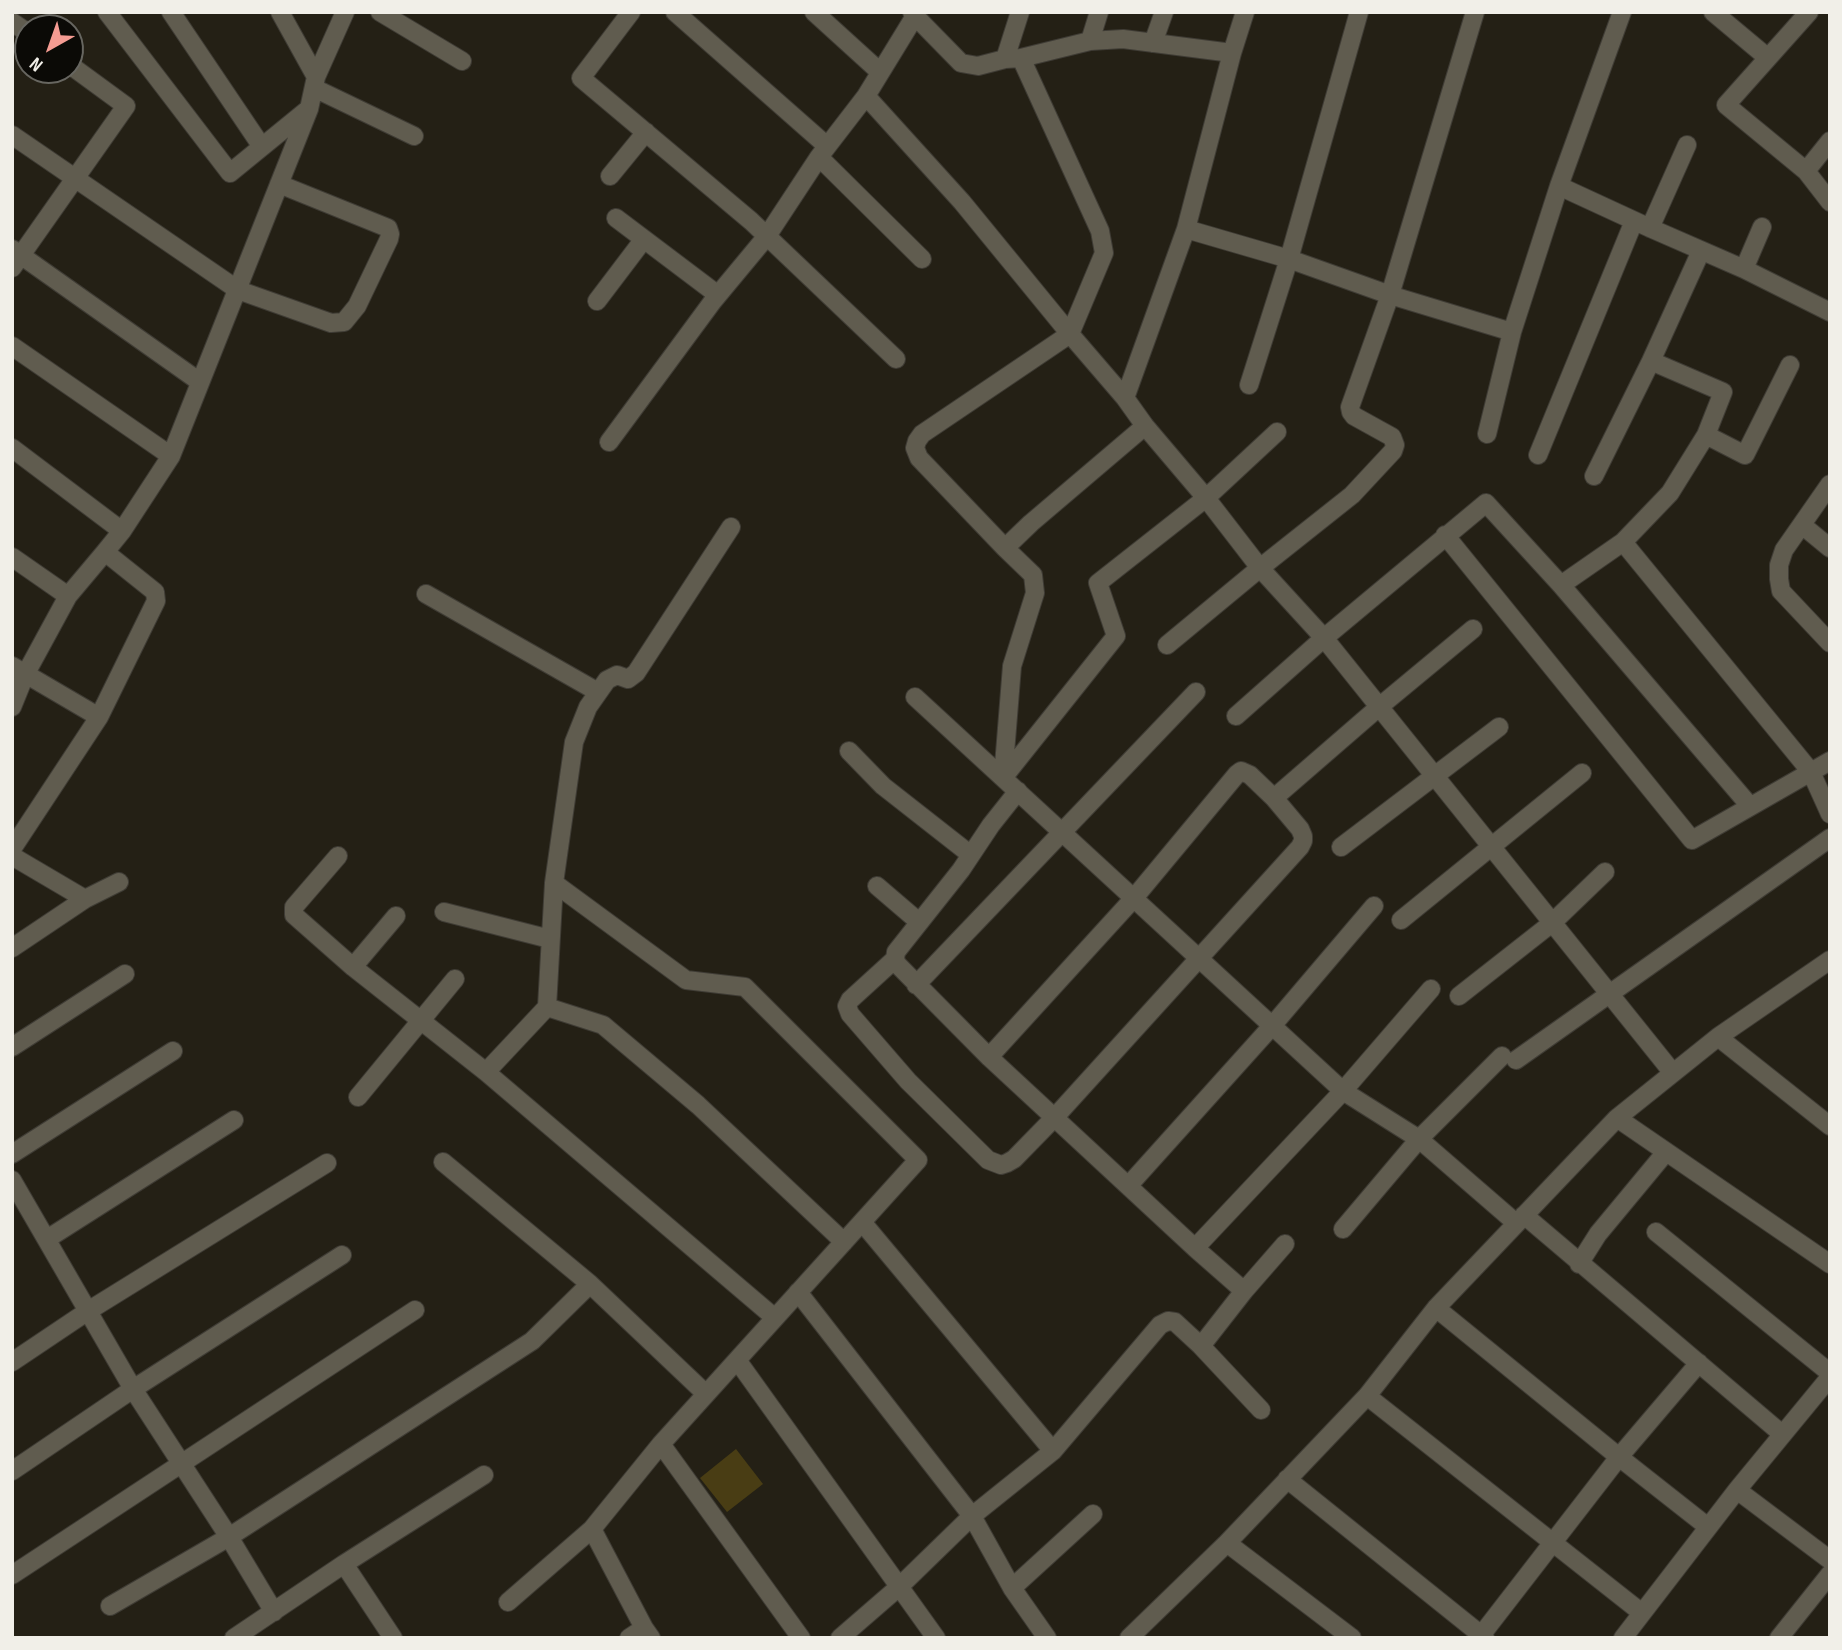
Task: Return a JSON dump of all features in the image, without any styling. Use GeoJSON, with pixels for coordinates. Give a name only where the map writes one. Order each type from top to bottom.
{"type":"FeatureCollection","features":[{"type":"Feature","properties":{"kind":"street"},"geometry":{"type":"LineString","coordinates":[[107,12],[230,173],[309,109]]}},
{"type":"Feature","properties":{"kind":"street"},"geometry":{"type":"LineString","coordinates":[[171,12],[262,147]]}},
{"type":"Feature","properties":{"kind":"street"},"geometry":{"type":"LineString","coordinates":[[281,12],[315,83],[414,136]]}},
{"type":"Feature","properties":{"kind":"street"},"geometry":{"type":"LineString","coordinates":[[327,12],[336,31]]}},
{"type":"Feature","properties":{"kind":"street"},"geometry":{"type":"LineString","coordinates":[[12,707],[19,670],[68,596],[122,531],[171,456],[345,12]]}},
{"type":"Feature","properties":{"kind":"street"},"geometry":{"type":"LineString","coordinates":[[380,12],[462,61]]}},
{"type":"Feature","properties":{"kind":"street"},"geometry":{"type":"LineString","coordinates":[[631,12],[581,78],[767,236],[895,359]]}},
{"type":"Feature","properties":{"kind":"street"},"geometry":{"type":"LineString","coordinates":[[675,12],[823,152],[922,259]]}},
{"type":"Feature","properties":{"kind":"street"},"geometry":{"type":"LineString","coordinates":[[814,12],[880,72]]}},
{"type":"Feature","properties":{"kind":"street"},"geometry":{"type":"LineString","coordinates":[[1003,778],[1012,666],[1035,593],[1032,575],[919,458],[915,448],[922,435],[1070,334],[1104,253],[1100,231],[1013,58],[1020,12]]}},
{"type":"Feature","properties":{"kind":"street"},"geometry":{"type":"LineString","coordinates":[[1090,41],[1099,12]]}},
{"type":"Feature","properties":{"kind":"street"},"geometry":{"type":"LineString","coordinates":[[1153,43],[1164,12]]}},
{"type":"Feature","properties":{"kind":"street"},"geometry":{"type":"LineString","coordinates":[[1125,398],[1186,229],[1245,12]]}},
{"type":"Feature","properties":{"kind":"street"},"geometry":{"type":"LineString","coordinates":[[1249,385],[1289,259],[1359,12]]}},
{"type":"Feature","properties":{"kind":"street"},"geometry":{"type":"LineString","coordinates":[[1167,645],[1352,495],[1393,451],[1395,445],[1392,437],[1354,416],[1350,407],[1391,295],[1475,12]]}},
{"type":"Feature","properties":{"kind":"street"},"geometry":{"type":"LineString","coordinates":[[1487,434],[1511,332],[1559,186],[1622,12]]}},
{"type":"Feature","properties":{"kind":"street"},"geometry":{"type":"LineString","coordinates":[[1713,12],[1768,58]]}},
{"type":"Feature","properties":{"kind":"street"},"geometry":{"type":"LineString","coordinates":[[1809,12],[1726,105],[1806,171],[1830,202]]}},
{"type":"Feature","properties":{"kind":"street"},"geometry":{"type":"LineString","coordinates":[[608,442],[718,295],[767,236],[823,152],[866,96],[913,14],[961,63],[978,66],[1090,41],[1124,39],[1232,53]]}},
{"type":"Feature","properties":{"kind":"street"},"geometry":{"type":"LineString","coordinates":[[84,75],[126,106],[15,258],[200,382]]}},
{"type":"Feature","properties":{"kind":"street"},"geometry":{"type":"LineString","coordinates":[[866,96],[962,202],[1125,398],[1260,568],[1324,638],[1673,1073]]}},
{"type":"Feature","properties":{"kind":"street"},"geometry":{"type":"LineString","coordinates":[[610,176],[646,132]]}},
{"type":"Feature","properties":{"kind":"street"},"geometry":{"type":"LineString","coordinates":[[12,135],[238,290],[331,323],[344,322],[356,306],[389,239],[388,229],[279,184]]}},
{"type":"Feature","properties":{"kind":"street"},"geometry":{"type":"LineString","coordinates":[[1806,171],[1830,141]]}},
{"type":"Feature","properties":{"kind":"street"},"geometry":{"type":"LineString","coordinates":[[1538,455],[1642,225],[1687,145]]}},
{"type":"Feature","properties":{"kind":"street"},"geometry":{"type":"LineString","coordinates":[[1559,186],[1744,269],[1830,312]]}},
{"type":"Feature","properties":{"kind":"street"},"geometry":{"type":"LineString","coordinates":[[617,218],[718,295]]}},
{"type":"Feature","properties":{"kind":"street"},"geometry":{"type":"LineString","coordinates":[[1744,269],[1762,227]]}},
{"type":"Feature","properties":{"kind":"street"},"geometry":{"type":"LineString","coordinates":[[1186,229],[1289,259],[1391,295],[1511,332]]}},
{"type":"Feature","properties":{"kind":"street"},"geometry":{"type":"LineString","coordinates":[[597,302],[644,239]]}},
{"type":"Feature","properties":{"kind":"street"},"geometry":{"type":"LineString","coordinates":[[1594,476],[1701,251]]}},
{"type":"Feature","properties":{"kind":"street"},"geometry":{"type":"LineString","coordinates":[[12,346],[171,456]]}},
{"type":"Feature","properties":{"kind":"street"},"geometry":{"type":"LineString","coordinates":[[1561,585],[1623,542],[1670,494],[1706,435],[1723,392],[1651,361]]}},
{"type":"Feature","properties":{"kind":"street"},"geometry":{"type":"LineString","coordinates":[[1706,435],[1745,455],[1790,365]]}},
{"type":"Feature","properties":{"kind":"street"},"geometry":{"type":"LineString","coordinates":[[1005,548],[1145,426]]}},
{"type":"Feature","properties":{"kind":"street"},"geometry":{"type":"LineString","coordinates":[[1003,778],[1116,636],[1098,583],[1206,498],[1277,432]]}},
{"type":"Feature","properties":{"kind":"street"},"geometry":{"type":"LineString","coordinates":[[12,448],[122,531]]}},
{"type":"Feature","properties":{"kind":"street"},"geometry":{"type":"LineString","coordinates":[[1830,484],[1784,550],[1779,565],[1781,591],[1830,643]]}},
{"type":"Feature","properties":{"kind":"street"},"geometry":{"type":"LineString","coordinates":[[1236,716],[1324,638],[1486,503],[1561,585],[1750,806]]}},
{"type":"Feature","properties":{"kind":"street"},"geometry":{"type":"LineString","coordinates":[[1802,526],[1830,548]]}},
{"type":"Feature","properties":{"kind":"street"},"geometry":{"type":"LineString","coordinates":[[486,1072],[547,1007],[554,883],[574,742],[588,707],[607,680],[617,675],[628,680],[636,673],[732,527]]}},
{"type":"Feature","properties":{"kind":"street"},"geometry":{"type":"LineString","coordinates":[[1445,535],[1692,840],[1830,761]]}},
{"type":"Feature","properties":{"kind":"street"},"geometry":{"type":"LineString","coordinates":[[1623,542],[1811,772],[1830,814]]}},
{"type":"Feature","properties":{"kind":"street"},"geometry":{"type":"LineString","coordinates":[[12,849],[99,717],[156,601],[155,592],[106,552]]}},
{"type":"Feature","properties":{"kind":"street"},"geometry":{"type":"LineString","coordinates":[[12,557],[68,596]]}},
{"type":"Feature","properties":{"kind":"street"},"geometry":{"type":"LineString","coordinates":[[426,594],[598,692]]}},
{"type":"Feature","properties":{"kind":"street"},"geometry":{"type":"LineString","coordinates":[[1274,798],[1473,629]]}},
{"type":"Feature","properties":{"kind":"street"},"geometry":{"type":"LineString","coordinates":[[19,670],[99,717]]}},
{"type":"Feature","properties":{"kind":"street"},"geometry":{"type":"LineString","coordinates":[[916,985],[1196,692]]}},
{"type":"Feature","properties":{"kind":"street"},"geometry":{"type":"LineString","coordinates":[[915,696],[1343,1091],[1419,1139],[1579,1264],[1783,1434]]}},
{"type":"Feature","properties":{"kind":"street"},"geometry":{"type":"LineString","coordinates":[[1340,847],[1499,727]]}},
{"type":"Feature","properties":{"kind":"street"},"geometry":{"type":"LineString","coordinates":[[849,751],[883,786],[971,855]]}},
{"type":"Feature","properties":{"kind":"street"},"geometry":{"type":"LineString","coordinates":[[895,959],[850,1000],[847,1006],[850,1014],[908,1081],[988,1160],[1001,1165],[1014,1159],[1055,1117],[1300,847],[1303,836],[1300,829],[1274,798],[1246,772],[1241,771],[1134,898],[989,1056]]}},
{"type":"Feature","properties":{"kind":"street"},"geometry":{"type":"LineString","coordinates":[[1401,920],[1582,773]]}},
{"type":"Feature","properties":{"kind":"street"},"geometry":{"type":"LineString","coordinates":[[1018,791],[896,952],[897,964],[989,1056],[1244,1291]]}},
{"type":"Feature","properties":{"kind":"street"},"geometry":{"type":"LineString","coordinates":[[1343,1229],[1419,1139],[1508,1058],[1609,993],[1830,838]]}},
{"type":"Feature","properties":{"kind":"street"},"geometry":{"type":"LineString","coordinates":[[12,856],[85,900]]}},
{"type":"Feature","properties":{"kind":"street"},"geometry":{"type":"LineString","coordinates":[[338,856],[294,907],[294,915],[353,967],[486,1072],[775,1318]]}},
{"type":"Feature","properties":{"kind":"street"},"geometry":{"type":"LineString","coordinates":[[1459,996],[1552,923],[1605,872]]}},
{"type":"Feature","properties":{"kind":"street"},"geometry":{"type":"LineString","coordinates":[[12,948],[85,900],[119,883]]}},
{"type":"Feature","properties":{"kind":"street"},"geometry":{"type":"LineString","coordinates":[[508,1602],[592,1529],[661,1444],[918,1160],[745,986],[686,980],[554,883]]}},
{"type":"Feature","properties":{"kind":"street"},"geometry":{"type":"LineString","coordinates":[[877,887],[919,922]]}},
{"type":"Feature","properties":{"kind":"street"},"geometry":{"type":"LineString","coordinates":[[1129,1185],[1272,1026],[1374,906]]}},
{"type":"Feature","properties":{"kind":"street"},"geometry":{"type":"LineString","coordinates":[[444,912],[551,939]]}},
{"type":"Feature","properties":{"kind":"street"},"geometry":{"type":"LineString","coordinates":[[353,967],[396,916]]}},
{"type":"Feature","properties":{"kind":"street"},"geometry":{"type":"LineString","coordinates":[[1129,1638],[1227,1543],[1367,1396],[1436,1308],[1617,1118],[1718,1037],[1827,966]]}},
{"type":"Feature","properties":{"kind":"street"},"geometry":{"type":"LineString","coordinates":[[12,1047],[125,974]]}},
{"type":"Feature","properties":{"kind":"street"},"geometry":{"type":"LineString","coordinates":[[358,1097],[455,979]]}},
{"type":"Feature","properties":{"kind":"street"},"geometry":{"type":"LineString","coordinates":[[1195,1248],[1343,1091],[1432,989]]}},
{"type":"Feature","properties":{"kind":"street"},"geometry":{"type":"LineString","coordinates":[[547,1007],[603,1025],[698,1105],[844,1242]]}},
{"type":"Feature","properties":{"kind":"street"},"geometry":{"type":"LineString","coordinates":[[1718,1037],[1830,1126]]}},
{"type":"Feature","properties":{"kind":"street"},"geometry":{"type":"LineString","coordinates":[[12,1154],[173,1051]]}},
{"type":"Feature","properties":{"kind":"street"},"geometry":{"type":"LineString","coordinates":[[1617,1118],[1830,1264]]}},
{"type":"Feature","properties":{"kind":"street"},"geometry":{"type":"LineString","coordinates":[[47,1239],[234,1120]]}},
{"type":"Feature","properties":{"kind":"street"},"geometry":{"type":"LineString","coordinates":[[1579,1264],[1598,1234],[1666,1152]]}},
{"type":"Feature","properties":{"kind":"street"},"geometry":{"type":"LineString","coordinates":[[443,1161],[590,1284],[706,1394]]}},
{"type":"Feature","properties":{"kind":"street"},"geometry":{"type":"LineString","coordinates":[[12,1362],[327,1163]]}},
{"type":"Feature","properties":{"kind":"street"},"geometry":{"type":"LineString","coordinates":[[12,1180],[133,1388],[274,1612]]}},
{"type":"Feature","properties":{"kind":"street"},"geometry":{"type":"LineString","coordinates":[[862,1222],[1053,1451]]}},
{"type":"Feature","properties":{"kind":"street"},"geometry":{"type":"LineString","coordinates":[[1623,1638],[1830,1375],[1657,1232]]}},
{"type":"Feature","properties":{"kind":"street"},"geometry":{"type":"LineString","coordinates":[[1200,1346],[1285,1244]]}},
{"type":"Feature","properties":{"kind":"street"},"geometry":{"type":"LineString","coordinates":[[12,1471],[133,1388],[342,1255]]}},
{"type":"Feature","properties":{"kind":"street"},"geometry":{"type":"LineString","coordinates":[[110,1606],[229,1537],[531,1341],[590,1284]]}},
{"type":"Feature","properties":{"kind":"street"},"geometry":{"type":"LineString","coordinates":[[798,1292],[972,1516],[1012,1588],[1047,1638]]}},
{"type":"Feature","properties":{"kind":"street"},"geometry":{"type":"LineString","coordinates":[[1436,1308],[1709,1527]]}},
{"type":"Feature","properties":{"kind":"street"},"geometry":{"type":"LineString","coordinates":[[12,1575],[415,1310]]}},
{"type":"Feature","properties":{"kind":"street"},"geometry":{"type":"LineString","coordinates":[[840,1638],[900,1586],[972,1516],[1053,1451],[1160,1325],[1168,1321],[1175,1322],[1261,1410]]}},
{"type":"Feature","properties":{"kind":"street"},"geometry":{"type":"LineString","coordinates":[[737,1360],[936,1638]]}},
{"type":"Feature","properties":{"kind":"street"},"geometry":{"type":"LineString","coordinates":[[1287,1479],[1482,1637],[1619,1457],[1699,1363]]}},
{"type":"Feature","properties":{"kind":"street"},"geometry":{"type":"LineString","coordinates":[[1367,1396],[1642,1613]]}},
{"type":"Feature","properties":{"kind":"street"},"geometry":{"type":"LineString","coordinates":[[661,1444],[801,1638]]}},
{"type":"Feature","properties":{"kind":"street"},"geometry":{"type":"LineString","coordinates":[[234,1638],[484,1475]]}},
{"type":"Feature","properties":{"kind":"street"},"geometry":{"type":"LineString","coordinates":[[1737,1490],[1830,1560]]}},
{"type":"Feature","properties":{"kind":"street"},"geometry":{"type":"LineString","coordinates":[[1012,1588],[1093,1514]]}},
{"type":"Feature","properties":{"kind":"street"},"geometry":{"type":"LineString","coordinates":[[592,1529],[641,1635]]}},
{"type":"Feature","properties":{"kind":"street"},"geometry":{"type":"LineString","coordinates":[[1227,1543],[1352,1638]]}},
{"type":"Feature","properties":{"kind":"street"},"geometry":{"type":"LineString","coordinates":[[344,1564],[393,1638]]}},
{"type":"Feature","properties":{"kind":"street"},"geometry":{"type":"LineString","coordinates":[[1779,1638],[1826,1586]]}},
{"type":"Feature","properties":{"kind":"building"},"geometry":{"type":"Polygon","coordinates":[[[736,1449],[763,1484],[727,1512],[700,1478],[736,1449]]]}}]}
